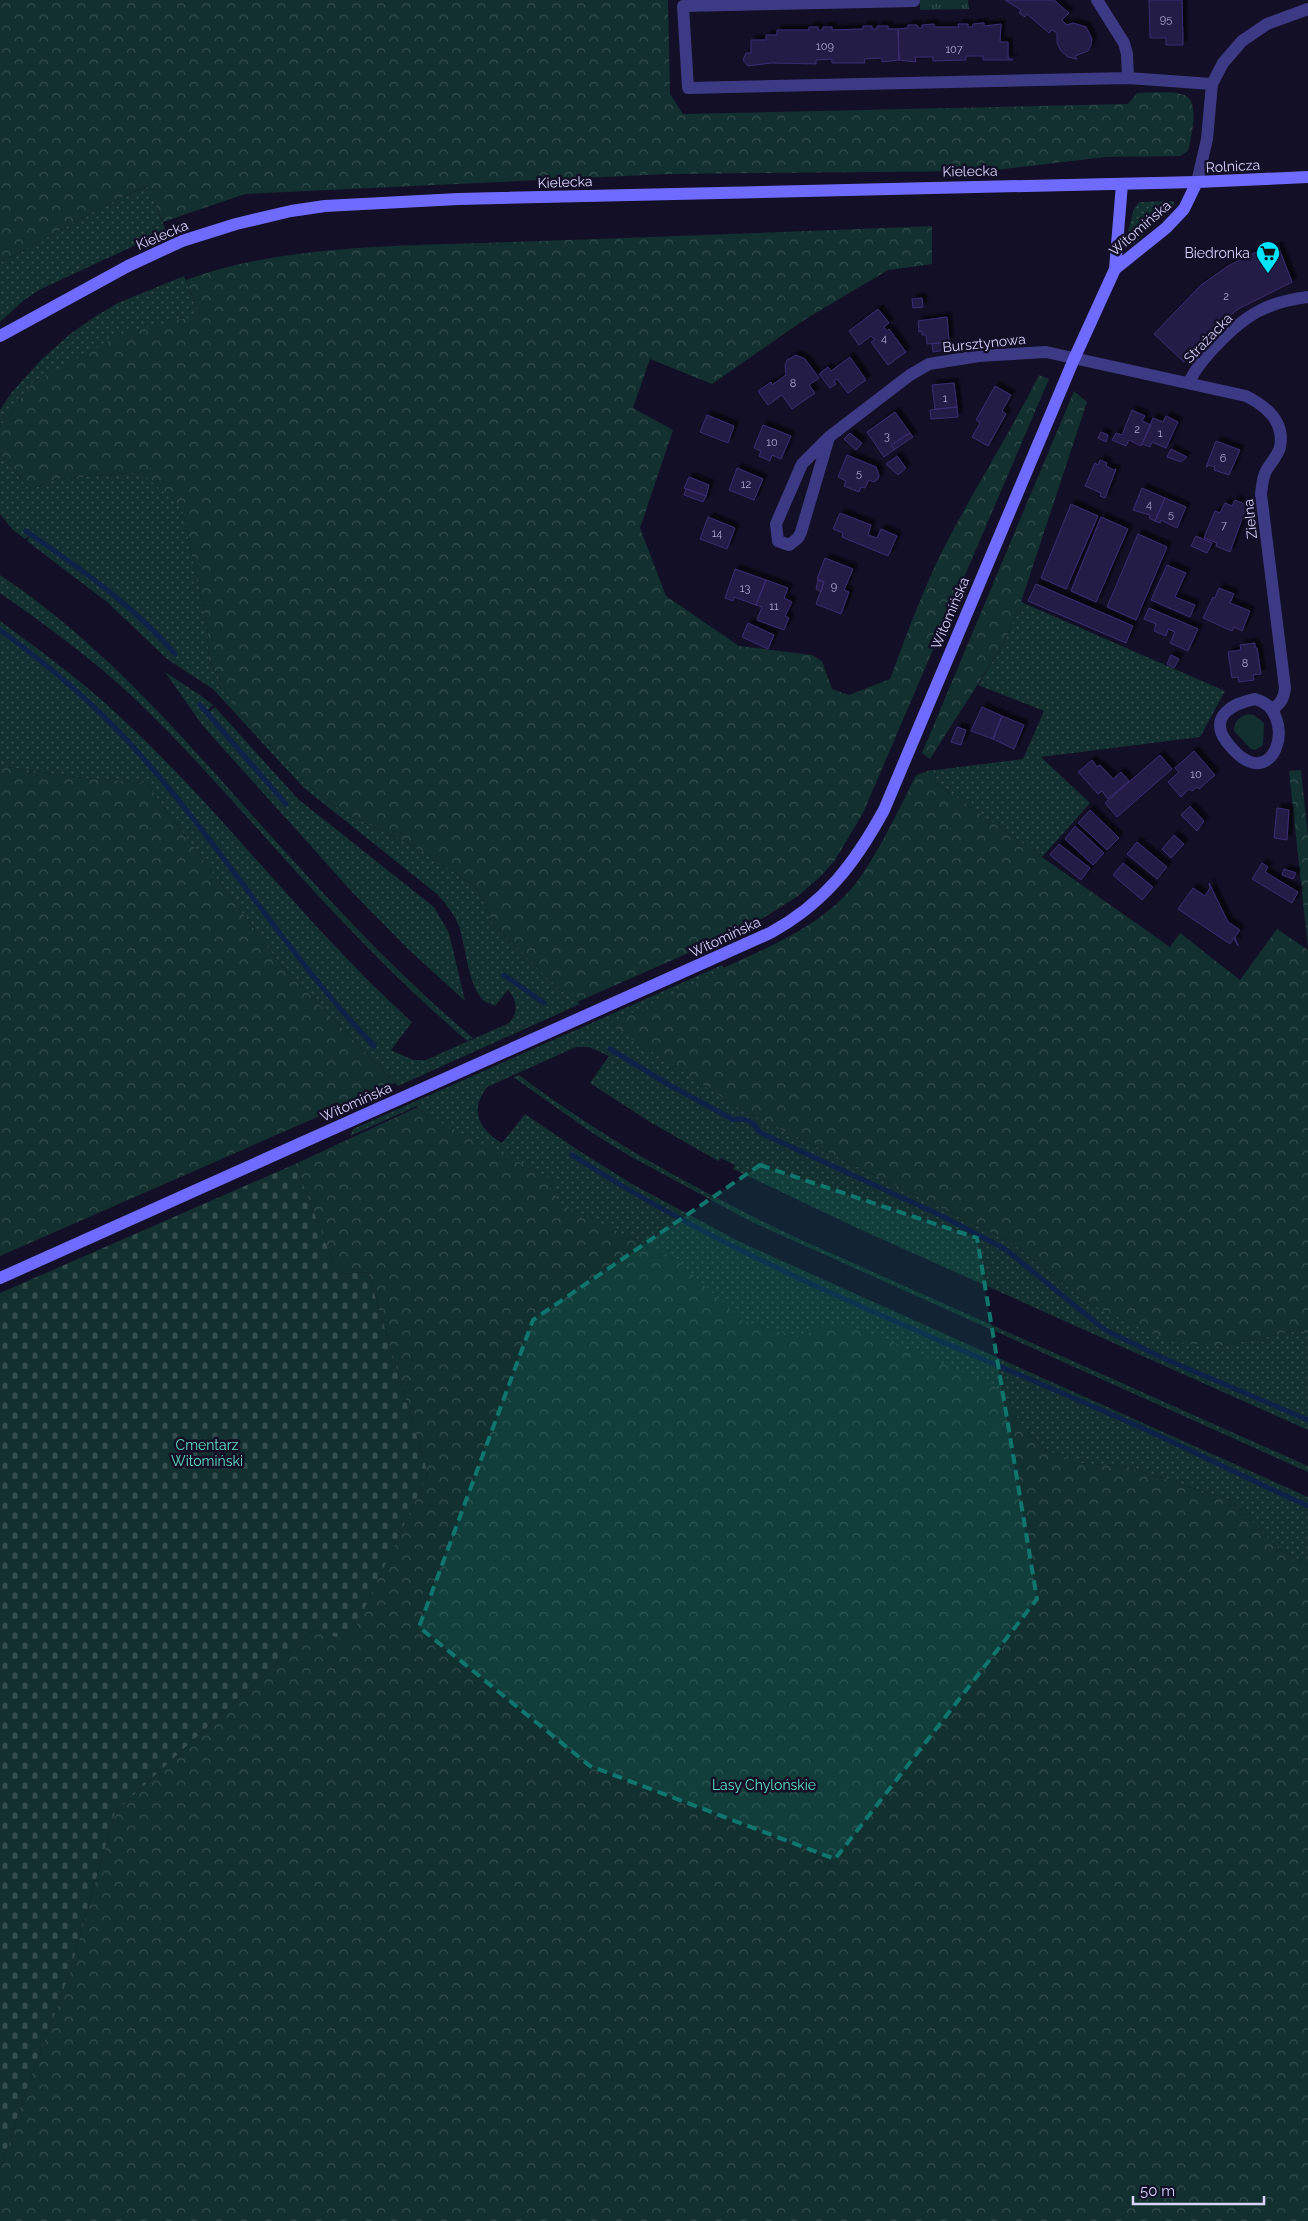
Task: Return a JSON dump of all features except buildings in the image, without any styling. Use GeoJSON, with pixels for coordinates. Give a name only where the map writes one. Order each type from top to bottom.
{"type":"FeatureCollection","features":[{"type":"Feature","properties":{"kind":"street"},"geometry":{"type":"LineString","coordinates":[[1097,0],[1124,43],[1127,54],[1128,78]]}},
{"type":"Feature","properties":{"kind":"street"},"geometry":{"type":"LineString","coordinates":[[914,1],[682,6],[688,88],[1128,78],[1212,84]]}},
{"type":"Feature","properties":{"kind":"street"},"geometry":{"type":"LineString","coordinates":[[1197,182],[1207,140],[1212,84],[1223,63],[1242,41],[1267,24],[1308,9]]}},
{"type":"Feature","properties":{"kind":"street","name":"Rolnicza"},"geometry":{"type":"LineString","coordinates":[[1160,183],[1308,177]]}},
{"type":"Feature","properties":{"kind":"street","name":"Witomińska"},"geometry":{"type":"LineString","coordinates":[[1115,269],[1166,228],[1184,209],[1197,182]]}},
{"type":"Feature","properties":{"kind":"street","name":"Kielecka"},"geometry":{"type":"LineString","coordinates":[[0,336],[128,266],[182,241],[236,224],[290,211],[326,206],[458,199],[1160,183]]}},
{"type":"Feature","properties":{"kind":"street","name":"Witomińska"},"geometry":{"type":"LineString","coordinates":[[0,1278],[752,942],[791,922],[819,899],[853,862],[884,810],[1074,359],[1115,269],[1122,184]]}},
{"type":"Feature","properties":{"kind":"street","name":"Strażacka"},"geometry":{"type":"LineString","coordinates":[[1189,383],[1193,373],[1220,343],[1233,330],[1259,311],[1293,299],[1308,297]]}},
{"type":"Feature","properties":{"kind":"street","name":"Bursztynowa"},"geometry":{"type":"LineString","coordinates":[[829,437],[802,532],[789,545],[783,543],[776,536],[776,524],[789,490],[802,464],[829,437],[910,375],[929,364],[979,356],[1046,352],[1074,359]]}},
{"type":"Feature","properties":{"kind":"street","name":"Zielna"},"geometry":{"type":"LineString","coordinates":[[1074,359],[1246,396],[1262,405],[1273,416],[1280,431],[1280,448],[1266,471],[1261,494],[1285,688],[1284,696],[1273,709]]}},
{"type":"Feature","properties":{"kind":"street"},"geometry":{"type":"LineString","coordinates":[[1255,699],[1265,702],[1273,709],[1278,733],[1274,752],[1267,760],[1260,764],[1246,762],[1222,735],[1220,726],[1222,718],[1229,708],[1243,701],[1255,699]]}},
{"type":"Feature","properties":{"kind":"highlighted area"},"geometry":{"type":"Polygon","coordinates":[[[760,1165],[977,1238],[1037,1599],[835,1859],[590,1766],[419,1627],[533,1320],[760,1165]]]}},
{"type":"Feature","properties":{"kind":"green space"},"geometry":{"type":"Polygon","coordinates":[[[0,0],[668,0],[670,94],[683,114],[1128,104],[1137,93],[1165,92],[1181,94],[1187,97],[1191,102],[1194,119],[1188,151],[1180,156],[1106,157],[987,171],[668,174],[245,194],[163,222],[147,186],[102,207],[0,263],[0,0]]]}},
{"type":"Feature","properties":{"kind":"green space"},"geometry":{"type":"Polygon","coordinates":[[[920,0],[968,0],[969,9],[920,10],[920,0]]]}},
{"type":"Feature","properties":{"kind":"green space"},"geometry":{"type":"Polygon","coordinates":[[[148,186],[166,231],[39,290],[23,301],[0,322],[0,263],[102,207],[148,186]]]}},
{"type":"Feature","properties":{"kind":"green space"},"geometry":{"type":"Polygon","coordinates":[[[1139,202],[1174,202],[1174,207],[1134,244],[1125,242],[1134,209],[1139,202]]]}},
{"type":"Feature","properties":{"kind":"green space"},"geometry":{"type":"Polygon","coordinates":[[[932,226],[932,264],[888,270],[804,320],[712,384],[650,359],[633,408],[673,430],[640,528],[666,596],[739,646],[812,655],[822,661],[832,689],[849,695],[890,679],[910,625],[949,538],[1039,375],[1049,379],[863,813],[835,860],[822,875],[798,896],[752,925],[577,1002],[559,989],[493,924],[485,904],[474,886],[417,847],[348,815],[307,786],[237,710],[209,660],[207,626],[182,509],[141,472],[56,479],[30,490],[0,453],[0,427],[33,382],[126,332],[200,315],[186,280],[223,268],[263,259],[304,253],[389,246],[932,226]]]}},
{"type":"Feature","properties":{"kind":"green space"},"geometry":{"type":"Polygon","coordinates":[[[184,276],[200,315],[159,326],[33,382],[0,427],[0,410],[12,392],[41,360],[70,334],[118,303],[184,276]]]}},
{"type":"Feature","properties":{"kind":"green space"},"geometry":{"type":"Polygon","coordinates":[[[1074,391],[1087,402],[1021,602],[1004,643],[930,759],[922,753],[1074,391]]]}},
{"type":"Feature","properties":{"kind":"green space"},"geometry":{"type":"Polygon","coordinates":[[[0,453],[30,490],[56,479],[141,472],[182,508],[207,626],[209,660],[237,710],[307,786],[348,815],[417,847],[474,886],[485,904],[493,924],[559,989],[580,1004],[398,1086],[280,964],[146,783],[75,777],[0,766],[0,621],[83,684],[130,726],[202,799],[339,951],[412,1022],[391,1050],[413,1060],[426,1060],[509,1023],[514,1015],[516,1006],[508,990],[495,1006],[484,1001],[479,994],[471,976],[459,926],[455,917],[437,894],[303,787],[213,689],[167,659],[107,602],[27,541],[30,535],[25,539],[12,529],[0,514],[0,453]]]}},
{"type":"Feature","properties":{"kind":"green space"},"geometry":{"type":"Polygon","coordinates":[[[0,575],[73,630],[139,692],[364,936],[417,988],[473,1038],[467,1041],[372,952],[215,781],[136,700],[87,657],[0,593],[0,575]]]}},
{"type":"Feature","properties":{"kind":"green space"},"geometry":{"type":"Polygon","coordinates":[[[1021,602],[1225,691],[1200,737],[1041,757],[1090,803],[1042,857],[935,782],[936,770],[1023,759],[1044,711],[978,685],[1004,643],[1021,602]]]}},
{"type":"Feature","properties":{"kind":"green space"},"geometry":{"type":"Polygon","coordinates":[[[165,672],[213,705],[206,712],[215,707],[298,799],[434,907],[449,933],[465,1001],[408,949],[353,893],[203,726],[165,672]]]}},
{"type":"Feature","properties":{"kind":"green space"},"geometry":{"type":"Polygon","coordinates":[[[1248,714],[1254,715],[1264,723],[1263,745],[1255,750],[1251,749],[1234,731],[1238,720],[1248,714]]]}},
{"type":"Feature","properties":{"kind":"green space"},"geometry":{"type":"Polygon","coordinates":[[[0,766],[75,777],[146,783],[280,964],[395,1083],[0,1256],[0,766]]]}},
{"type":"Feature","properties":{"kind":"green space"},"geometry":{"type":"Polygon","coordinates":[[[936,770],[935,782],[1170,947],[1180,933],[1240,980],[1277,929],[1308,950],[1308,1334],[1301,1330],[1219,1346],[1171,1342],[1088,1303],[1012,1243],[742,1110],[609,1024],[761,951],[799,931],[833,907],[848,893],[869,864],[916,775],[936,770]]]}},
{"type":"Feature","properties":{"kind":"green space"},"geometry":{"type":"Polygon","coordinates":[[[1301,770],[1308,837],[1308,948],[1289,771],[1301,770]]]}},
{"type":"Feature","properties":{"kind":"green space"},"geometry":{"type":"Polygon","coordinates":[[[722,965],[725,970],[610,1024],[742,1110],[1012,1243],[1088,1303],[1219,1346],[1301,1330],[1308,1334],[1308,1430],[857,1228],[733,1169],[735,1165],[721,1158],[718,1161],[650,1122],[590,1083],[609,1056],[589,1047],[576,1047],[487,1087],[479,1104],[479,1119],[482,1125],[487,1132],[502,1143],[525,1114],[632,1184],[740,1242],[1308,1497],[1308,1564],[1281,1551],[1231,1500],[1128,1467],[1079,1463],[1045,1450],[1029,1433],[823,1324],[800,1338],[741,1320],[675,1258],[556,1203],[426,1115],[417,1106],[350,1136],[353,1129],[722,965]]]}},
{"type":"Feature","properties":{"kind":"green space"},"geometry":{"type":"Polygon","coordinates":[[[519,1075],[620,1144],[690,1184],[762,1221],[1308,1466],[1308,1472],[750,1221],[628,1155],[594,1134],[513,1077],[519,1075]]]}},
{"type":"Feature","properties":{"kind":"green space","name":"Lasy Chylońskie"},"geometry":{"type":"Polygon","coordinates":[[[418,1107],[426,1115],[554,1180],[557,1203],[675,1258],[741,1320],[800,1338],[823,1324],[861,1329],[993,1385],[1029,1433],[1045,1450],[1080,1463],[1128,1467],[1231,1500],[1281,1551],[1308,1564],[1308,2221],[0,2221],[0,2171],[24,2096],[70,1972],[115,1812],[313,1630],[349,1640],[428,1474],[368,1272],[338,1274],[295,1164],[418,1107]]]}},
{"type":"Feature","properties":{"kind":"green space","name":"Cmentarz Witomiński"},"geometry":{"type":"Polygon","coordinates":[[[295,1164],[338,1274],[368,1272],[428,1474],[349,1641],[313,1630],[115,1812],[70,1972],[24,2096],[0,2171],[0,1293],[295,1164]]]}},
{"type":"Feature","properties":{"kind":"waterway"},"geometry":{"type":"LineString","coordinates":[[26,531],[124,603],[175,654]]}},
{"type":"Feature","properties":{"kind":"waterway"},"geometry":{"type":"LineString","coordinates":[[0,630],[76,690],[128,741],[174,794],[314,977],[374,1046]]}},
{"type":"Feature","properties":{"kind":"waterway"},"geometry":{"type":"LineString","coordinates":[[200,705],[286,804]]}},
{"type":"Feature","properties":{"kind":"waterway"},"geometry":{"type":"LineString","coordinates":[[504,975],[544,1003]]}},
{"type":"Feature","properties":{"kind":"waterway"},"geometry":{"type":"LineString","coordinates":[[610,1049],[671,1086],[734,1120],[742,1119],[749,1121],[755,1125],[759,1132],[942,1216],[1005,1249],[1105,1330],[1163,1358],[1308,1420]]}},
{"type":"Feature","properties":{"kind":"waterway"},"geometry":{"type":"LineString","coordinates":[[572,1155],[639,1196],[777,1268],[919,1332],[1133,1424],[1308,1506]]}},
{"type":"Feature","properties":{"kind":"place","name":"Biedronka"},"geometry":{"type":"Point","coordinates":[1268,274]}}]}
